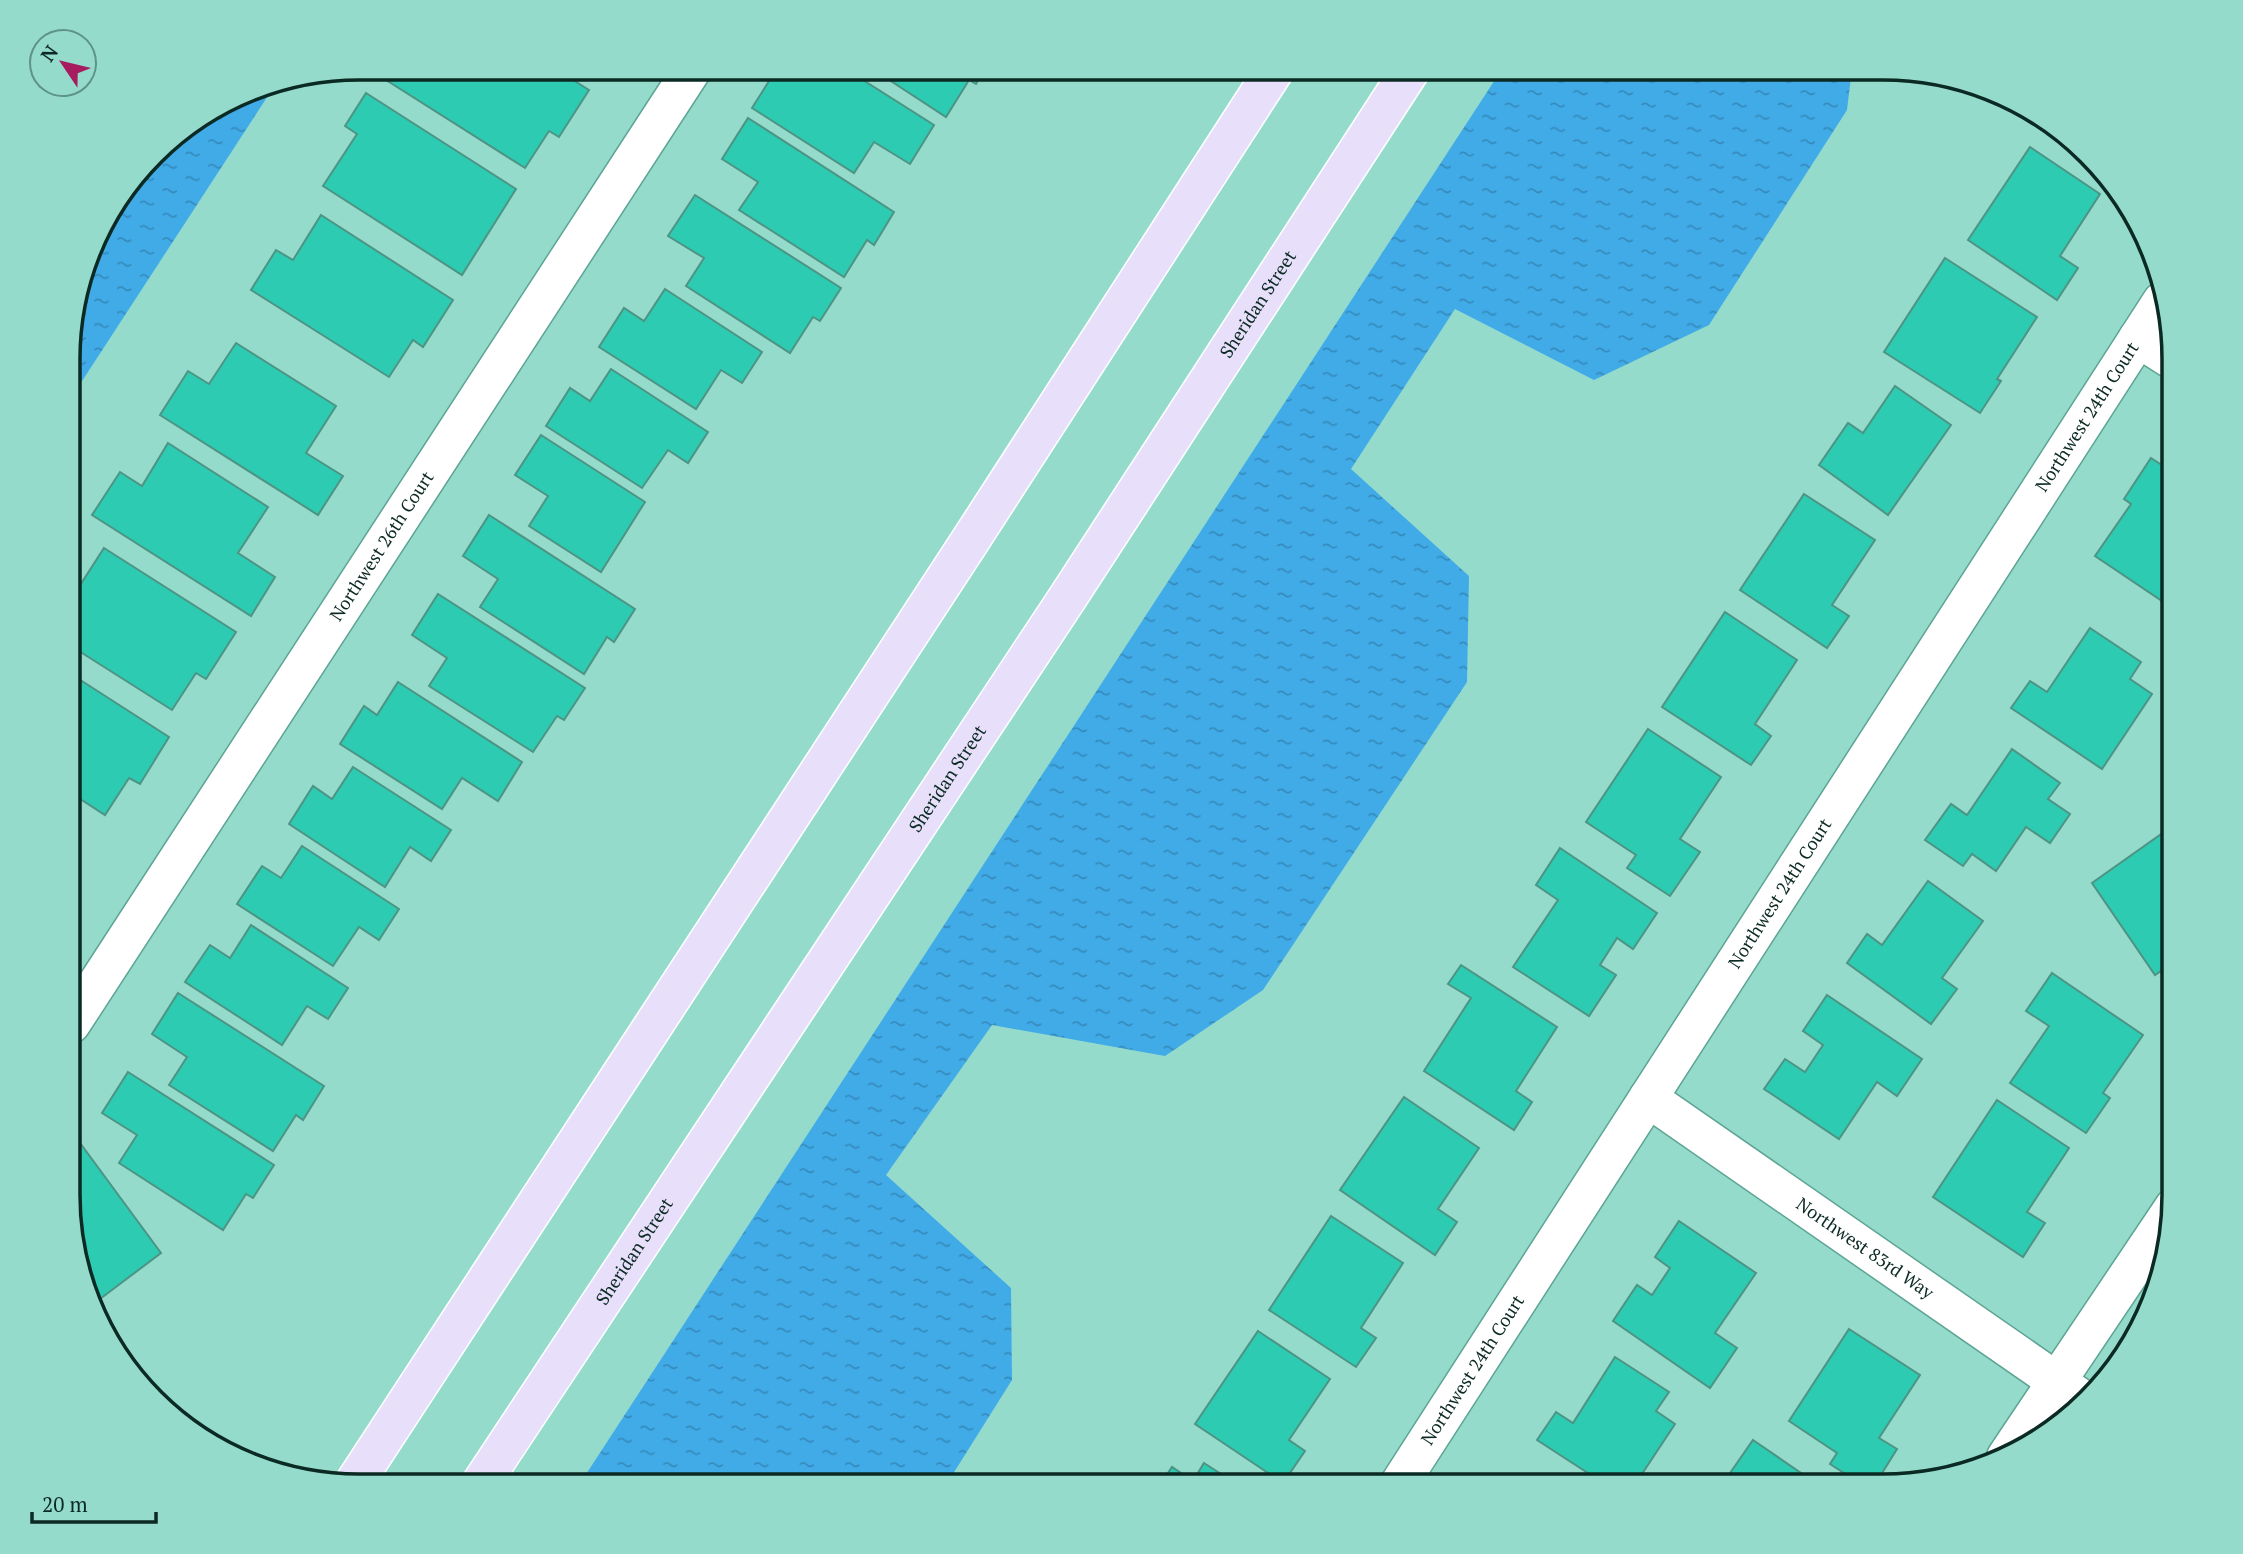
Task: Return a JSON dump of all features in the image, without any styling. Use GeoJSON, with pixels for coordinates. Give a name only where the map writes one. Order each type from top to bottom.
{"type":"FeatureCollection","features":[{"type":"Feature","properties":{"kind":"main road"},"geometry":{"type":"LineString","coordinates":[[360,1474],[1268,80]]}},
{"type":"Feature","properties":{"kind":"main road","name":"Sheridan Street"},"geometry":{"type":"LineString","coordinates":[[487,1474],[1060,608],[1404,80]]}},
{"type":"Feature","properties":{"kind":"street","name":"Northwest 26th Court"},"geometry":{"type":"LineString","coordinates":[[80,1010],[685,80]]}},
{"type":"Feature","properties":{"kind":"street","name":"Northwest 24th Court"},"geometry":{"type":"LineString","coordinates":[[1406,1474],[2157,308]]}},
{"type":"Feature","properties":{"kind":"street"},"geometry":{"type":"LineString","coordinates":[[2138,338],[2162,353]]}},
{"type":"Feature","properties":{"kind":"street","name":"Northwest 83rd Way"},"geometry":{"type":"LineString","coordinates":[[1648,1098],[2070,1390]]}},
{"type":"Feature","properties":{"kind":"street"},"geometry":{"type":"LineString","coordinates":[[2031,1432],[2070,1390],[2160,1232]]}},
{"type":"Feature","properties":{"kind":"water"},"geometry":{"type":"Polygon","coordinates":[[[1495,80],[1851,80],[1847,110],[1709,325],[1594,380],[1455,309],[1351,469],[1469,576],[1467,682],[1263,990],[1165,1056],[992,1025],[886,1175],[1011,1288],[1012,1380],[953,1474],[586,1474],[1495,80]]]}},
{"type":"Feature","properties":{"kind":"water"},"geometry":{"type":"Polygon","coordinates":[[[268,96],[80,384],[81,341],[90,287],[109,236],[127,204],[162,162],[189,138],[236,109],[268,96]]]}},
{"type":"Feature","properties":{"kind":"building"},"geometry":{"type":"Polygon","coordinates":[[[386,80],[573,80],[589,90],[559,137],[549,131],[525,168],[386,80]]]}},
{"type":"Feature","properties":{"kind":"building"},"geometry":{"type":"Polygon","coordinates":[[[770,80],[863,80],[934,125],[910,164],[874,142],[854,173],[752,108],[770,80]]]}},
{"type":"Feature","properties":{"kind":"building"},"geometry":{"type":"Polygon","coordinates":[[[889,80],[969,80],[946,117],[889,80]]]}},
{"type":"Feature","properties":{"kind":"building"},"geometry":{"type":"Polygon","coordinates":[[[366,93],[516,189],[462,275],[323,186],[357,134],[345,126],[366,93]]]}},
{"type":"Feature","properties":{"kind":"building"},"geometry":{"type":"Polygon","coordinates":[[[748,118],[894,212],[874,245],[867,240],[844,277],[739,210],[758,182],[722,159],[748,118]]]}},
{"type":"Feature","properties":{"kind":"building"},"geometry":{"type":"Polygon","coordinates":[[[2030,147],[2100,194],[2060,256],[2078,268],[2057,300],[1968,240],[2030,147]]]}},
{"type":"Feature","properties":{"kind":"building"},"geometry":{"type":"Polygon","coordinates":[[[695,195],[841,288],[820,321],[813,317],[790,353],[686,286],[704,258],[668,236],[695,195]]]}},
{"type":"Feature","properties":{"kind":"building"},"geometry":{"type":"Polygon","coordinates":[[[321,215],[453,300],[423,347],[413,340],[389,377],[251,290],[276,250],[293,260],[321,215]]]}},
{"type":"Feature","properties":{"kind":"building"},"geometry":{"type":"Polygon","coordinates":[[[1945,258],[2037,317],[1997,379],[2001,381],[1980,413],[1884,352],[1945,258]]]}},
{"type":"Feature","properties":{"kind":"building"},"geometry":{"type":"Polygon","coordinates":[[[665,289],[762,352],[742,383],[721,370],[696,409],[599,347],[624,308],[644,321],[665,289]]]}},
{"type":"Feature","properties":{"kind":"building"},"geometry":{"type":"Polygon","coordinates":[[[236,343],[336,406],[306,453],[343,476],[318,515],[160,415],[188,371],[209,384],[236,343]]]}},
{"type":"Feature","properties":{"kind":"building"},"geometry":{"type":"Polygon","coordinates":[[[611,369],[708,432],[688,463],[668,450],[642,488],[546,426],[570,388],[590,401],[611,369]]]}},
{"type":"Feature","properties":{"kind":"building"},"geometry":{"type":"Polygon","coordinates":[[[1895,386],[1951,425],[1888,515],[1819,465],[1848,423],[1863,433],[1895,386]]]}},
{"type":"Feature","properties":{"kind":"building"},"geometry":{"type":"Polygon","coordinates":[[[541,435],[645,502],[601,572],[529,526],[548,496],[515,475],[541,435]]]}},
{"type":"Feature","properties":{"kind":"building"},"geometry":{"type":"Polygon","coordinates":[[[168,443],[268,507],[238,553],[275,577],[251,616],[92,515],[120,472],[142,486],[168,443]]]}},
{"type":"Feature","properties":{"kind":"building"},"geometry":{"type":"Polygon","coordinates":[[[2151,458],[2162,465],[2162,601],[2095,556],[2131,504],[2124,499],[2151,458]]]}},
{"type":"Feature","properties":{"kind":"building"},"geometry":{"type":"Polygon","coordinates":[[[1804,494],[1875,540],[1832,605],[1849,616],[1827,648],[1740,590],[1804,494]]]}},
{"type":"Feature","properties":{"kind":"building"},"geometry":{"type":"Polygon","coordinates":[[[489,515],[635,609],[614,642],[607,637],[584,674],[480,607],[498,579],[463,556],[489,515]]]}},
{"type":"Feature","properties":{"kind":"building"},"geometry":{"type":"Polygon","coordinates":[[[104,548],[236,632],[206,679],[196,673],[172,710],[80,652],[80,585],[104,548]]]}},
{"type":"Feature","properties":{"kind":"building"},"geometry":{"type":"Polygon","coordinates":[[[438,594],[585,688],[564,720],[557,716],[533,752],[429,686],[447,658],[412,635],[438,594]]]}},
{"type":"Feature","properties":{"kind":"building"},"geometry":{"type":"Polygon","coordinates":[[[1725,612],[1797,660],[1755,724],[1771,736],[1751,765],[1662,707],[1725,612]]]}},
{"type":"Feature","properties":{"kind":"building"},"geometry":{"type":"Polygon","coordinates":[[[2090,628],[2141,662],[2130,679],[2152,694],[2102,769],[2011,708],[2030,681],[2047,692],[2090,628]]]}},
{"type":"Feature","properties":{"kind":"building"},"geometry":{"type":"Polygon","coordinates":[[[80,680],[169,737],[140,784],[129,778],[105,815],[80,799],[80,680]]]}},
{"type":"Feature","properties":{"kind":"building"},"geometry":{"type":"Polygon","coordinates":[[[398,682],[522,762],[498,801],[462,778],[442,809],[340,744],[364,706],[377,715],[398,682]]]}},
{"type":"Feature","properties":{"kind":"building"},"geometry":{"type":"Polygon","coordinates":[[[1648,729],[1721,777],[1680,839],[1700,852],[1670,896],[1627,868],[1636,855],[1586,822],[1648,729]]]}},
{"type":"Feature","properties":{"kind":"building"},"geometry":{"type":"Polygon","coordinates":[[[2012,749],[2060,783],[2048,799],[2070,814],[2050,843],[2026,827],[1996,871],[1972,854],[1963,866],[1925,840],[1951,804],[1967,815],[2012,749]]]}},
{"type":"Feature","properties":{"kind":"building"},"geometry":{"type":"Polygon","coordinates":[[[353,767],[451,830],[431,861],[410,847],[385,887],[289,824],[313,786],[332,799],[353,767]]]}},
{"type":"Feature","properties":{"kind":"building"},"geometry":{"type":"Polygon","coordinates":[[[2162,833],[2162,970],[2155,975],[2092,883],[2162,833]]]}},
{"type":"Feature","properties":{"kind":"building"},"geometry":{"type":"Polygon","coordinates":[[[302,846],[399,909],[379,940],[359,927],[333,966],[237,904],[262,866],[281,878],[302,846]]]}},
{"type":"Feature","properties":{"kind":"building"},"geometry":{"type":"Polygon","coordinates":[[[1560,848],[1657,913],[1633,949],[1617,938],[1600,965],[1616,975],[1589,1016],[1513,967],[1558,900],[1536,885],[1560,848]]]}},
{"type":"Feature","properties":{"kind":"building"},"geometry":{"type":"Polygon","coordinates":[[[1928,881],[1983,921],[1942,978],[1957,989],[1931,1024],[1847,963],[1867,934],[1882,945],[1928,881]]]}},
{"type":"Feature","properties":{"kind":"building"},"geometry":{"type":"Polygon","coordinates":[[[251,925],[348,988],[328,1019],[307,1006],[282,1045],[185,982],[210,945],[230,958],[251,925]]]}},
{"type":"Feature","properties":{"kind":"building"},"geometry":{"type":"Polygon","coordinates":[[[1461,965],[1557,1027],[1516,1091],[1532,1102],[1514,1130],[1424,1071],[1471,998],[1448,984],[1461,965]]]}},
{"type":"Feature","properties":{"kind":"building"},"geometry":{"type":"Polygon","coordinates":[[[2052,973],[2143,1035],[2103,1093],[2110,1098],[2086,1133],[2010,1083],[2049,1026],[2026,1011],[2052,973]]]}},
{"type":"Feature","properties":{"kind":"building"},"geometry":{"type":"Polygon","coordinates":[[[178,993],[324,1086],[303,1120],[296,1115],[273,1151],[169,1085],[187,1057],[152,1034],[178,993]]]}},
{"type":"Feature","properties":{"kind":"building"},"geometry":{"type":"Polygon","coordinates":[[[1827,995],[1922,1059],[1897,1096],[1877,1082],[1839,1139],[1764,1089],[1785,1059],[1805,1072],[1823,1045],[1803,1031],[1827,995]]]}},
{"type":"Feature","properties":{"kind":"building"},"geometry":{"type":"Polygon","coordinates":[[[128,1072],[274,1165],[253,1198],[246,1194],[223,1230],[119,1163],[137,1135],[102,1113],[128,1072]]]}},
{"type":"Feature","properties":{"kind":"building"},"geometry":{"type":"Polygon","coordinates":[[[1404,1097],[1479,1148],[1438,1209],[1457,1222],[1435,1255],[1340,1190],[1404,1097]]]}},
{"type":"Feature","properties":{"kind":"building"},"geometry":{"type":"Polygon","coordinates":[[[1997,1100],[2069,1148],[2027,1212],[2045,1223],[2023,1257],[1933,1197],[1997,1100]]]}},
{"type":"Feature","properties":{"kind":"building"},"geometry":{"type":"Polygon","coordinates":[[[80,1143],[161,1253],[101,1299],[90,1267],[83,1231],[80,1143]]]}},
{"type":"Feature","properties":{"kind":"building"},"geometry":{"type":"Polygon","coordinates":[[[1331,1216],[1403,1263],[1361,1328],[1376,1338],[1356,1367],[1269,1310],[1331,1216]]]}},
{"type":"Feature","properties":{"kind":"building"},"geometry":{"type":"Polygon","coordinates":[[[1679,1221],[1756,1273],[1715,1333],[1737,1348],[1710,1388],[1613,1321],[1637,1285],[1652,1295],[1670,1268],[1655,1257],[1679,1221]]]}},
{"type":"Feature","properties":{"kind":"building"},"geometry":{"type":"Polygon","coordinates":[[[1849,1329],[1920,1375],[1879,1438],[1897,1449],[1881,1474],[1845,1474],[1830,1464],[1837,1453],[1789,1421],[1849,1329]]]}},
{"type":"Feature","properties":{"kind":"building"},"geometry":{"type":"Polygon","coordinates":[[[1258,1331],[1330,1379],[1289,1440],[1305,1451],[1289,1474],[1270,1474],[1195,1424],[1258,1331]]]}},
{"type":"Feature","properties":{"kind":"building"},"geometry":{"type":"Polygon","coordinates":[[[1615,1357],[1669,1392],[1656,1411],[1675,1424],[1642,1474],[1589,1474],[1537,1440],[1556,1412],[1573,1423],[1615,1357]]]}},
{"type":"Feature","properties":{"kind":"building"},"geometry":{"type":"Polygon","coordinates":[[[1753,1440],[1803,1474],[1729,1474],[1753,1440]]]}},
{"type":"Feature","properties":{"kind":"building"},"geometry":{"type":"Polygon","coordinates":[[[1204,1463],[1221,1474],[1197,1474],[1204,1463]]]}},
{"type":"Feature","properties":{"kind":"building"},"geometry":{"type":"Polygon","coordinates":[[[1172,1467],[1182,1474],[1167,1474],[1172,1467]]]}}]}
